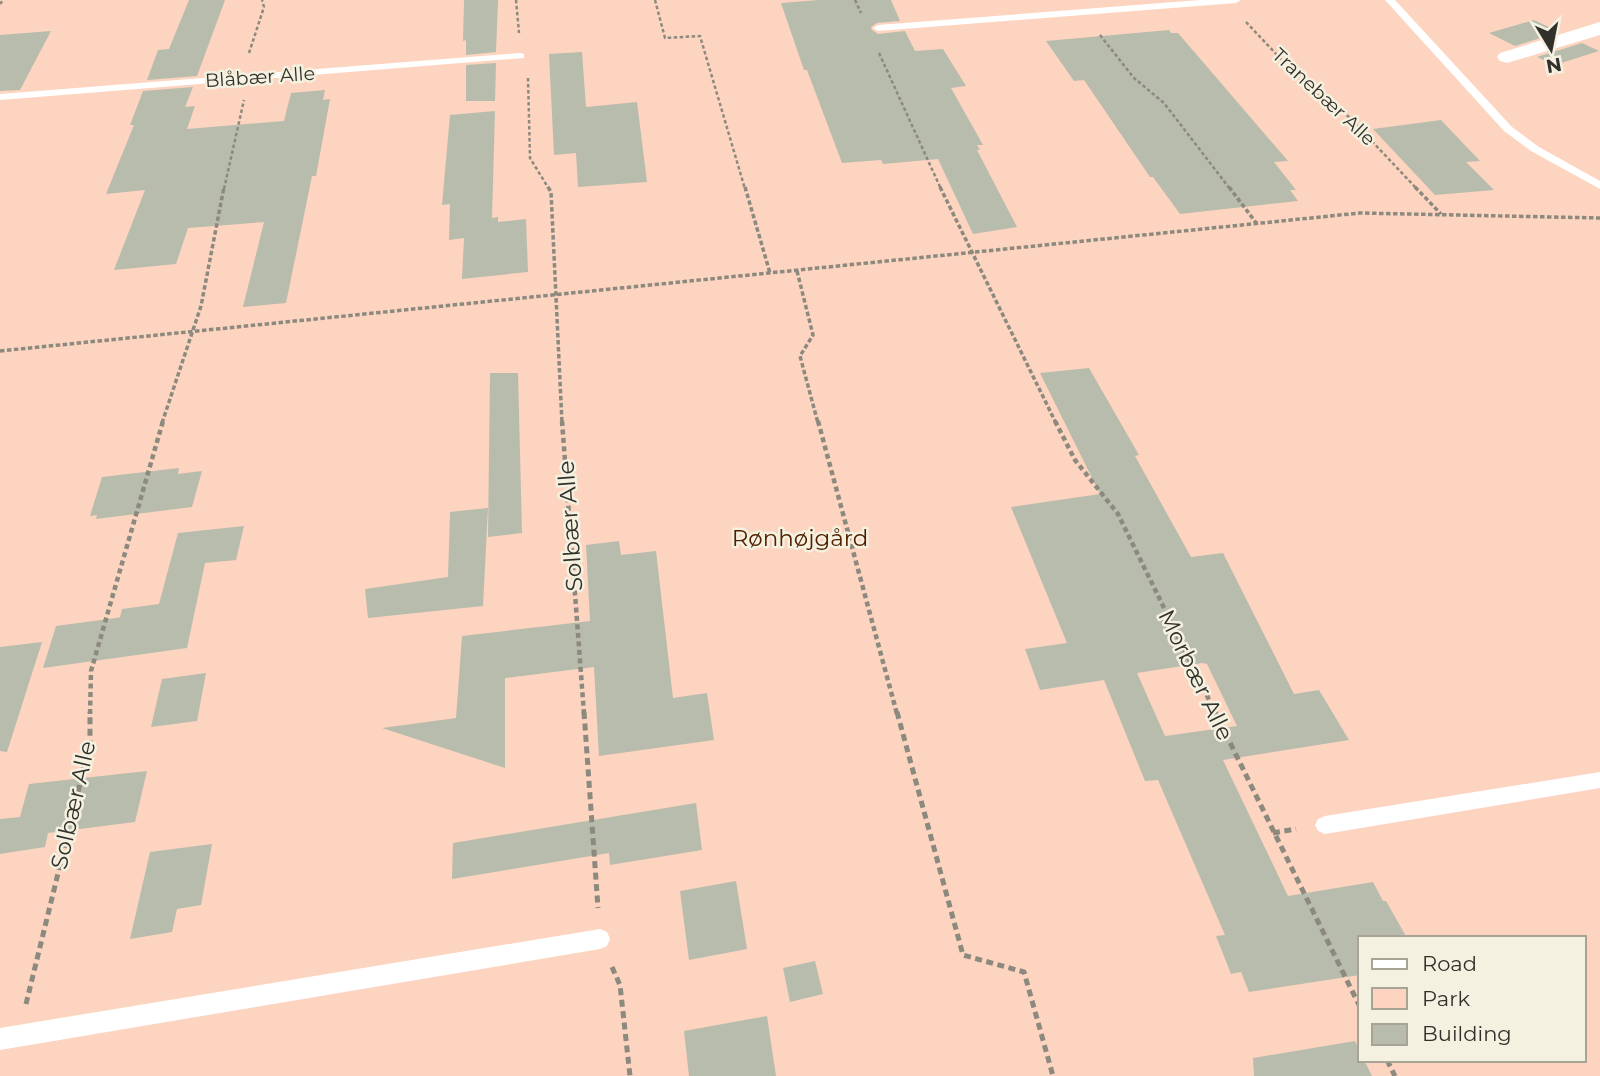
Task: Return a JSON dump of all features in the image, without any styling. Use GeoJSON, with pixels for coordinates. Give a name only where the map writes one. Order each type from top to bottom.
{"type":"FeatureCollection","features":[{"type":"Feature","properties":{"kind":"street"},"geometry":{"type":"LineString","coordinates":[[1507,57],[1600,28]]}},
{"type":"Feature","properties":{"kind":"lane"},"geometry":{"type":"LineString","coordinates":[[878,28],[1236,0]]}},
{"type":"Feature","properties":{"kind":"lane"},"geometry":{"type":"LineString","coordinates":[[1390,0],[1508,129],[1535,149],[1600,186]]}},
{"type":"Feature","properties":{"kind":"lane","name":"Blåbær Alle"},"geometry":{"type":"LineString","coordinates":[[0,97],[520,56]]}},
{"type":"Feature","properties":{"kind":"lane"},"geometry":{"type":"LineString","coordinates":[[1325,825],[1600,780]]}},
{"type":"Feature","properties":{"kind":"lane"},"geometry":{"type":"LineString","coordinates":[[9,1037],[600,939]]}},
{"type":"Feature","properties":{"kind":"path"},"geometry":{"type":"LineString","coordinates":[[0,4],[3,0]]}},
{"type":"Feature","properties":{"kind":"path","name":"Solbær Alle"},"geometry":{"type":"LineString","coordinates":[[9,1037],[90,743],[91,671],[153,451],[201,306],[245,78],[264,7],[262,0]]}},
{"type":"Feature","properties":{"kind":"path"},"geometry":{"type":"LineString","coordinates":[[516,0],[520,56]]}},
{"type":"Feature","properties":{"kind":"path"},"geometry":{"type":"LineString","coordinates":[[655,0],[665,38],[700,36],[770,274]]}},
{"type":"Feature","properties":{"kind":"path","name":"Tranebær Alle"},"geometry":{"type":"LineString","coordinates":[[1226,1],[1310,90],[1349,117],[1442,215]]}},
{"type":"Feature","properties":{"kind":"path"},"geometry":{"type":"LineString","coordinates":[[1083,12],[1134,78],[1164,103],[1256,224]]}},
{"type":"Feature","properties":{"kind":"path","name":"Morbær Alle"},"geometry":{"type":"LineString","coordinates":[[874,41],[962,235],[1019,352],[1075,460],[1118,514],[1358,1003]]}},
{"type":"Feature","properties":{"kind":"path","name":"Solbær Alle"},"geometry":{"type":"LineString","coordinates":[[520,56],[527,65],[530,158],[551,192],[561,406],[600,939],[620,985],[630,1076]]}},
{"type":"Feature","properties":{"kind":"path"},"geometry":{"type":"LineString","coordinates":[[0,351],[1360,213],[1600,218]]}},
{"type":"Feature","properties":{"kind":"path"},"geometry":{"type":"LineString","coordinates":[[797,271],[813,335],[800,356],[963,955],[1024,972],[1053,1076]]}},
{"type":"Feature","properties":{"kind":"green space","name":"Rønhøjgård"},"geometry":{"type":"Polygon","coordinates":[[[0,0],[1600,0],[1600,1076],[0,1076],[0,0]]]}},
{"type":"Feature","properties":{"kind":"building"},"geometry":{"type":"Polygon","coordinates":[[[189,0],[225,0],[197,76],[147,80],[158,50],[169,49],[189,0]]]}},
{"type":"Feature","properties":{"kind":"building"},"geometry":{"type":"Polygon","coordinates":[[[464,0],[498,0],[496,52],[466,55],[466,40],[463,41],[464,0]]]}},
{"type":"Feature","properties":{"kind":"building"},"geometry":{"type":"Polygon","coordinates":[[[891,0],[900,21],[877,23],[871,27],[872,30],[878,34],[905,31],[915,51],[943,49],[966,86],[951,88],[983,145],[977,145],[980,150],[977,150],[1017,227],[973,234],[938,159],[883,164],[881,160],[842,163],[807,70],[804,70],[781,3],[891,0]]]}},
{"type":"Feature","properties":{"kind":"building"},"geometry":{"type":"Polygon","coordinates":[[[1534,20],[1559,32],[1515,46],[1489,33],[1534,20]]]}},
{"type":"Feature","properties":{"kind":"building"},"geometry":{"type":"Polygon","coordinates":[[[1169,30],[1171,33],[1178,33],[1288,161],[1274,162],[1296,190],[1290,190],[1298,201],[1180,214],[1153,177],[1150,177],[1084,80],[1074,81],[1046,41],[1169,30]]]}},
{"type":"Feature","properties":{"kind":"building"},"geometry":{"type":"Polygon","coordinates":[[[51,31],[20,90],[0,91],[0,35],[51,31]]]}},
{"type":"Feature","properties":{"kind":"building"},"geometry":{"type":"Polygon","coordinates":[[[1582,43],[1599,51],[1555,65],[1537,57],[1582,43]]]}},
{"type":"Feature","properties":{"kind":"building"},"geometry":{"type":"Polygon","coordinates":[[[582,52],[586,107],[637,102],[647,182],[578,187],[576,153],[554,155],[549,54],[582,52]]]}},
{"type":"Feature","properties":{"kind":"building"},"geometry":{"type":"Polygon","coordinates":[[[496,63],[495,101],[466,101],[466,65],[496,63]]]}},
{"type":"Feature","properties":{"kind":"building"},"geometry":{"type":"Polygon","coordinates":[[[193,87],[185,107],[195,106],[187,129],[284,121],[291,93],[325,90],[323,100],[330,99],[316,176],[312,176],[286,303],[243,307],[264,222],[188,228],[176,264],[114,270],[145,190],[106,194],[134,125],[130,125],[143,91],[193,87]]]}},
{"type":"Feature","properties":{"kind":"building"},"geometry":{"type":"Polygon","coordinates":[[[495,111],[492,218],[498,217],[498,222],[526,219],[528,272],[462,279],[464,238],[449,240],[450,204],[442,205],[450,115],[495,111]]]}},
{"type":"Feature","properties":{"kind":"building"},"geometry":{"type":"Polygon","coordinates":[[[1441,120],[1480,161],[1466,162],[1494,190],[1435,195],[1373,129],[1441,120]]]}},
{"type":"Feature","properties":{"kind":"building"},"geometry":{"type":"Polygon","coordinates":[[[1089,368],[1139,455],[1135,456],[1191,557],[1223,553],[1294,694],[1319,690],[1349,740],[1223,760],[1288,896],[1373,882],[1383,901],[1386,901],[1406,936],[1358,936],[1358,975],[1249,992],[1241,972],[1231,974],[1216,936],[1225,935],[1158,780],[1145,781],[1104,680],[1040,690],[1025,649],[1067,643],[1011,507],[1100,494],[1040,373],[1089,368]],[[1207,664],[1137,673],[1165,736],[1237,726],[1207,664]]]}},
{"type":"Feature","properties":{"kind":"building"},"geometry":{"type":"Polygon","coordinates":[[[490,373],[518,373],[522,533],[488,537],[490,373]]]}},
{"type":"Feature","properties":{"kind":"building"},"geometry":{"type":"Polygon","coordinates":[[[179,468],[178,474],[202,471],[192,507],[96,519],[97,515],[90,516],[102,477],[179,468]]]}},
{"type":"Feature","properties":{"kind":"building"},"geometry":{"type":"Polygon","coordinates":[[[488,508],[483,606],[368,618],[365,589],[448,577],[450,512],[488,508]]]}},
{"type":"Feature","properties":{"kind":"building"},"geometry":{"type":"Polygon","coordinates":[[[244,526],[236,560],[205,563],[187,648],[43,668],[56,626],[116,618],[120,617],[122,609],[159,604],[178,533],[244,526]]]}},
{"type":"Feature","properties":{"kind":"building"},"geometry":{"type":"Polygon","coordinates":[[[619,541],[621,555],[656,551],[673,698],[707,693],[714,740],[599,756],[594,667],[505,678],[505,768],[382,728],[456,718],[462,636],[590,621],[586,545],[619,541]]]}},
{"type":"Feature","properties":{"kind":"building"},"geometry":{"type":"Polygon","coordinates":[[[42,642],[7,752],[0,751],[0,647],[42,642]]]}},
{"type":"Feature","properties":{"kind":"building"},"geometry":{"type":"Polygon","coordinates":[[[206,673],[197,721],[151,727],[162,679],[206,673]]]}},
{"type":"Feature","properties":{"kind":"building"},"geometry":{"type":"Polygon","coordinates":[[[147,771],[135,822],[48,833],[45,847],[0,854],[0,819],[20,817],[29,784],[147,771]]]}},
{"type":"Feature","properties":{"kind":"building"},"geometry":{"type":"Polygon","coordinates":[[[696,803],[702,850],[610,865],[609,853],[452,879],[453,843],[696,803]]]}},
{"type":"Feature","properties":{"kind":"building"},"geometry":{"type":"Polygon","coordinates":[[[212,844],[201,905],[177,909],[172,932],[130,939],[150,852],[212,844]]]}},
{"type":"Feature","properties":{"kind":"building"},"geometry":{"type":"Polygon","coordinates":[[[736,881],[747,949],[689,960],[680,891],[736,881]]]}},
{"type":"Feature","properties":{"kind":"building"},"geometry":{"type":"Polygon","coordinates":[[[815,961],[823,994],[790,1002],[783,968],[815,961]]]}},
{"type":"Feature","properties":{"kind":"building"},"geometry":{"type":"Polygon","coordinates":[[[767,1016],[776,1076],[689,1076],[684,1031],[767,1016]]]}},
{"type":"Feature","properties":{"kind":"building"},"geometry":{"type":"Polygon","coordinates":[[[1355,1041],[1358,1062],[1365,1062],[1372,1076],[1254,1076],[1253,1058],[1355,1041]]]}}]}
